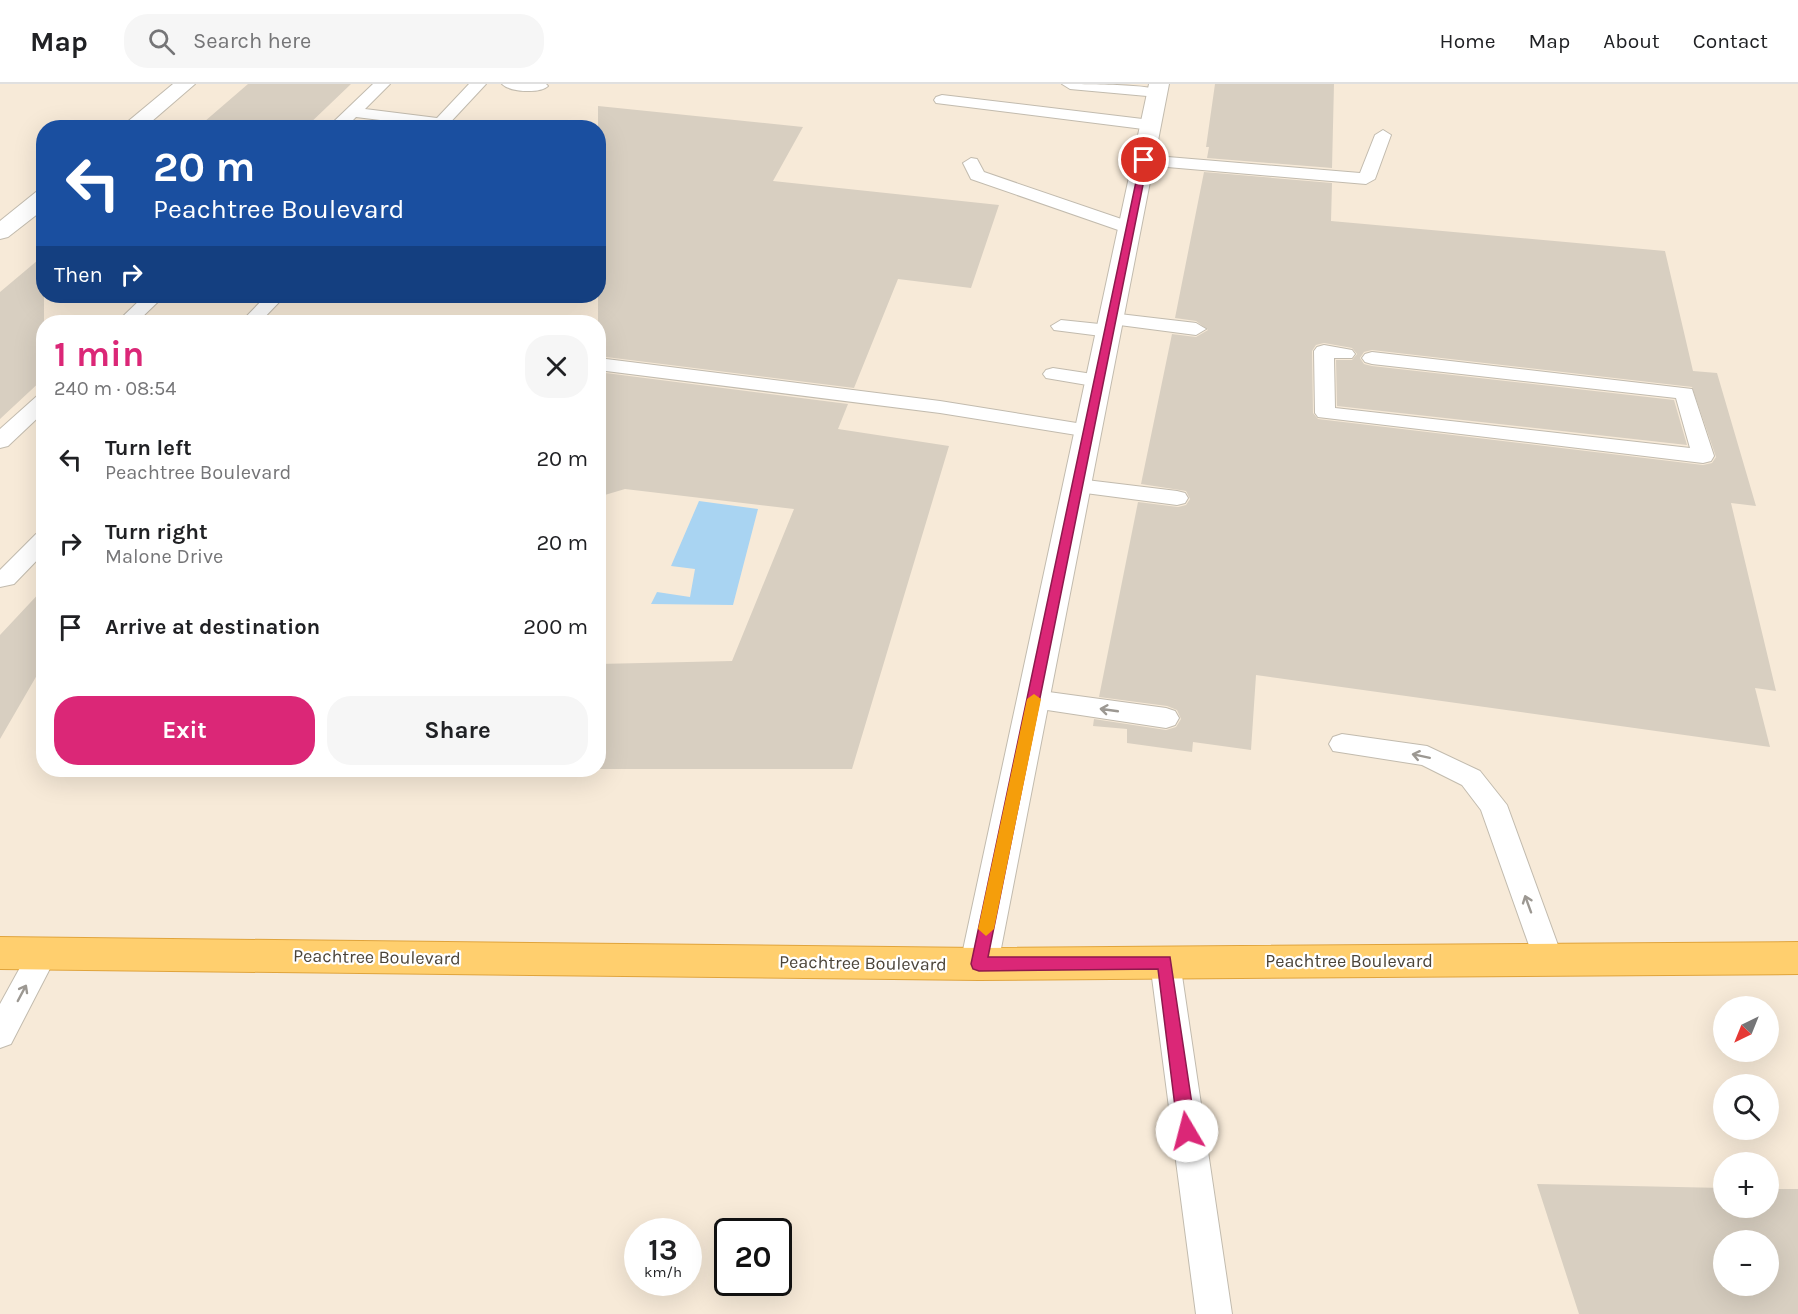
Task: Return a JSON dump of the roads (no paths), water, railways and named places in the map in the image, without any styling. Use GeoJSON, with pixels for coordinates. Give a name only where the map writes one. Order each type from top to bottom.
{"type":"FeatureCollection","features":[{"type":"Feature","properties":{"kind":"highway","name":"Peachtree Boulevard"},"geometry":{"type":"LineString","coordinates":[[0,953],[979,964],[1798,958]]}},
{"type":"Feature","properties":{"kind":"street"},"geometry":{"type":"LineString","coordinates":[[140,120],[185,84]]}},
{"type":"Feature","properties":{"kind":"street"},"geometry":{"type":"LineString","coordinates":[[979,964],[1159,88]]}},
{"type":"Feature","properties":{"kind":"street"},"geometry":{"type":"LineString","coordinates":[[0,232],[36,203]]}},
{"type":"Feature","properties":{"kind":"lane"},"geometry":{"type":"LineString","coordinates":[[343,120],[382,84]]}},
{"type":"Feature","properties":{"kind":"lane"},"geometry":{"type":"LineString","coordinates":[[444,120],[478,84]]}},
{"type":"Feature","properties":{"kind":"lane"},"geometry":{"type":"LineString","coordinates":[[510,84],[540,86]]}},
{"type":"Feature","properties":{"kind":"lane"},"geometry":{"type":"LineString","coordinates":[[1070,84],[1159,88]]}},
{"type":"Feature","properties":{"kind":"lane"},"geometry":{"type":"LineString","coordinates":[[942,100],[1151,125]]}},
{"type":"Feature","properties":{"kind":"lane"},"geometry":{"type":"LineString","coordinates":[[351,112],[405,120]]}},
{"type":"Feature","properties":{"kind":"lane"},"geometry":{"type":"LineString","coordinates":[[1144,160],[1366,179],[1383,135]]}},
{"type":"Feature","properties":{"kind":"lane"},"geometry":{"type":"LineString","coordinates":[[971,163],[976,175],[1130,228]]}},
{"type":"Feature","properties":{"kind":"lane"},"geometry":{"type":"LineString","coordinates":[[134,315],[147,303]]}},
{"type":"Feature","properties":{"kind":"lane"},"geometry":{"type":"LineString","coordinates":[[257,315],[269,303]]}},
{"type":"Feature","properties":{"kind":"lane"},"geometry":{"type":"LineString","coordinates":[[1061,326],[1110,325],[1196,329]]}},
{"type":"Feature","properties":{"kind":"lane"},"geometry":{"type":"LineString","coordinates":[[1346,354],[1324,351],[1325,413],[1702,456],[1685,393],[1372,358]]}},
{"type":"Feature","properties":{"kind":"lane"},"geometry":{"type":"LineString","coordinates":[[606,365],[940,407],[1089,431]]}},
{"type":"Feature","properties":{"kind":"lane"},"geometry":{"type":"LineString","coordinates":[[1053,374],[1099,381]]}},
{"type":"Feature","properties":{"kind":"lane"},"geometry":{"type":"LineString","coordinates":[[0,441],[36,407]]}},
{"type":"Feature","properties":{"kind":"lane"},"geometry":{"type":"LineString","coordinates":[[1078,486],[1177,498]]}},
{"type":"Feature","properties":{"kind":"lane"},"geometry":{"type":"LineString","coordinates":[[0,579],[6,578],[36,547]]}},
{"type":"Feature","properties":{"kind":"lane"},"geometry":{"type":"LineString","coordinates":[[1034,699],[1167,718]]}},
{"type":"Feature","properties":{"kind":"lane"},"geometry":{"type":"LineString","coordinates":[[1342,744],[1427,756],[1471,778],[1493,805],[1548,959]]}},
{"type":"Feature","properties":{"kind":"lane"},"geometry":{"type":"LineString","coordinates":[[0,1034],[43,953]]}},
{"type":"Feature","properties":{"kind":"lane"},"geometry":{"type":"LineString","coordinates":[[1165,962],[1214,1314]]}},
{"type":"Feature","properties":{"kind":"water"},"geometry":{"type":"Polygon","coordinates":[[[699,501],[758,509],[733,605],[651,604],[657,592],[690,597],[695,569],[671,566],[699,501]]]}}]}
